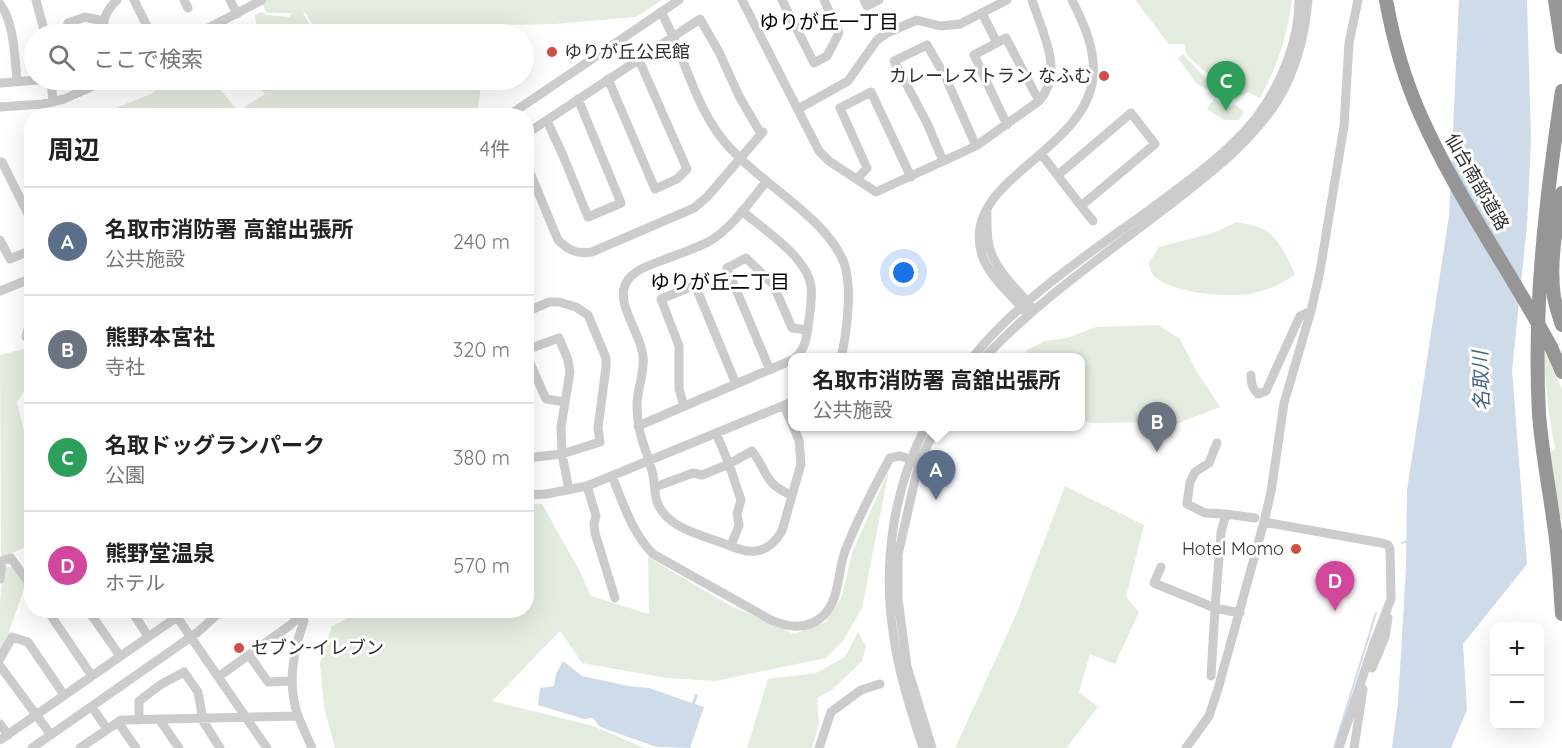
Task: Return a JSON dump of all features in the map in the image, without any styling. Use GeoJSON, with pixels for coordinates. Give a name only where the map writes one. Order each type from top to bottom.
{"type":"FeatureCollection","features":[{"type":"Feature","properties":{"kind":"highway","name":"仙台南部道路"},"geometry":{"type":"LineString","coordinates":[[1386,0],[1404,74],[1435,146],[1527,302],[1562,372]]}},
{"type":"Feature","properties":{"kind":"highway"},"geometry":{"type":"LineString","coordinates":[[1555,0],[1562,47]]}},
{"type":"Feature","properties":{"kind":"highway"},"geometry":{"type":"LineString","coordinates":[[1562,91],[1544,219],[1538,360],[1542,443],[1555,532],[1562,614]]}},
{"type":"Feature","properties":{"kind":"highway"},"geometry":{"type":"LineString","coordinates":[[1562,193],[1557,220],[1553,270],[1554,298],[1562,325]]}},
{"type":"Feature","properties":{"kind":"street"},"geometry":{"type":"LineString","coordinates":[[36,0],[42,24]]}},
{"type":"Feature","properties":{"kind":"street"},"geometry":{"type":"LineString","coordinates":[[103,24],[110,7],[117,0]]}},
{"type":"Feature","properties":{"kind":"street"},"geometry":{"type":"LineString","coordinates":[[134,0],[146,24]]}},
{"type":"Feature","properties":{"kind":"street"},"geometry":{"type":"LineString","coordinates":[[230,0],[237,14]]}},
{"type":"Feature","properties":{"kind":"street"},"geometry":{"type":"LineString","coordinates":[[217,24],[262,0]]}},
{"type":"Feature","properties":{"kind":"street"},"geometry":{"type":"LineString","coordinates":[[520,108],[620,42],[638,33],[680,0]]}},
{"type":"Feature","properties":{"kind":"street"},"geometry":{"type":"LineString","coordinates":[[662,14],[688,0]]}},
{"type":"Feature","properties":{"kind":"street"},"geometry":{"type":"LineString","coordinates":[[742,0],[819,151],[829,161],[876,192],[976,146],[1039,101],[1050,84],[1052,71],[1051,60],[1032,0]]}},
{"type":"Feature","properties":{"kind":"street"},"geometry":{"type":"LineString","coordinates":[[782,0],[814,63],[827,56],[839,33],[824,0]]}},
{"type":"Feature","properties":{"kind":"street"},"geometry":{"type":"LineString","coordinates":[[864,0],[867,6],[879,0]]}},
{"type":"Feature","properties":{"kind":"street"},"geometry":{"type":"LineString","coordinates":[[798,108],[848,81],[877,40],[887,33],[917,20],[950,26],[960,24],[1007,0]]}},
{"type":"Feature","properties":{"kind":"street"},"geometry":{"type":"LineString","coordinates":[[1028,309],[991,272],[983,257],[979,233],[980,222],[999,190],[1070,129],[1084,109],[1093,78],[1091,46],[1072,0]]}},
{"type":"Feature","properties":{"kind":"street"},"geometry":{"type":"LineString","coordinates":[[977,353],[1028,309],[1190,180],[1238,138],[1272,94],[1283,71],[1292,46],[1299,0]]}},
{"type":"Feature","properties":{"kind":"street"},"geometry":{"type":"LineString","coordinates":[[988,353],[1028,309],[1219,166],[1249,138],[1279,99],[1291,73],[1305,28],[1308,0]]}},
{"type":"Feature","properties":{"kind":"street"},"geometry":{"type":"LineString","coordinates":[[1186,748],[1209,716],[1240,614],[1260,520],[1271,492],[1284,402],[1311,311],[1339,165],[1349,43],[1358,0]]}},
{"type":"Feature","properties":{"kind":"street"},"geometry":{"type":"LineString","coordinates":[[0,4],[6,13],[14,49],[17,81]]}},
{"type":"Feature","properties":{"kind":"street"},"geometry":{"type":"LineString","coordinates":[[982,13],[997,43]]}},
{"type":"Feature","properties":{"kind":"street"},"geometry":{"type":"LineString","coordinates":[[662,14],[708,117],[728,146],[825,233],[844,263],[848,281],[848,296],[846,335],[842,353]]}},
{"type":"Feature","properties":{"kind":"street"},"geometry":{"type":"LineString","coordinates":[[68,23],[85,17],[103,21]]}},
{"type":"Feature","properties":{"kind":"street"},"geometry":{"type":"LineString","coordinates":[[534,129],[700,19],[719,52],[739,96],[762,133],[693,208],[592,252],[579,254],[566,248],[558,240],[534,183]]}},
{"type":"Feature","properties":{"kind":"street"},"geometry":{"type":"LineString","coordinates":[[1007,125],[974,55],[1006,38],[1039,101]]}},
{"type":"Feature","properties":{"kind":"street"},"geometry":{"type":"LineString","coordinates":[[944,161],[894,61],[927,45],[945,76],[976,146]]}},
{"type":"Feature","properties":{"kind":"street"},"geometry":{"type":"LineString","coordinates":[[608,79],[655,189],[677,179],[687,169],[639,60]]}},
{"type":"Feature","properties":{"kind":"street"},"geometry":{"type":"LineString","coordinates":[[0,83],[24,81]]}},
{"type":"Feature","properties":{"kind":"street"},"geometry":{"type":"LineString","coordinates":[[52,90],[53,102]]}},
{"type":"Feature","properties":{"kind":"street"},"geometry":{"type":"LineString","coordinates":[[0,107],[53,102],[85,90]]}},
{"type":"Feature","properties":{"kind":"street"},"geometry":{"type":"LineString","coordinates":[[857,179],[867,168],[840,108],[872,92],[911,177]]}},
{"type":"Feature","properties":{"kind":"street"},"geometry":{"type":"LineString","coordinates":[[547,121],[588,217],[621,203],[578,99]]}},
{"type":"Feature","properties":{"kind":"street"},"geometry":{"type":"LineString","coordinates":[[1058,175],[1131,113],[1155,144],[1081,206]]}},
{"type":"Feature","properties":{"kind":"street"},"geometry":{"type":"LineString","coordinates":[[1042,155],[1093,221]]}},
{"type":"Feature","properties":{"kind":"street"},"geometry":{"type":"LineString","coordinates":[[0,163],[2,162],[24,206]]}},
{"type":"Feature","properties":{"kind":"street"},"geometry":{"type":"LineString","coordinates":[[766,182],[742,211],[710,241],[636,272],[624,286],[623,302],[644,357],[637,402],[638,426],[649,461],[658,503],[672,521],[683,528],[742,551],[756,552],[767,548],[782,531],[801,464],[799,440],[795,431]]}},
{"type":"Feature","properties":{"kind":"street"},"geometry":{"type":"LineString","coordinates":[[742,211],[800,261],[811,284],[812,302],[807,339],[800,353]]}},
{"type":"Feature","properties":{"kind":"street"},"geometry":{"type":"LineString","coordinates":[[0,240],[10,260],[24,254]]}},
{"type":"Feature","properties":{"kind":"street"},"geometry":{"type":"LineString","coordinates":[[770,370],[727,268],[746,258],[773,284],[792,328],[808,330]]}},
{"type":"Feature","properties":{"kind":"street"},"geometry":{"type":"LineString","coordinates":[[0,291],[24,281]]}},
{"type":"Feature","properties":{"kind":"street"},"geometry":{"type":"LineString","coordinates":[[684,406],[679,389],[680,346],[661,299],[695,285],[736,384]]}},
{"type":"Feature","properties":{"kind":"street"},"geometry":{"type":"LineString","coordinates":[[534,309],[549,302],[576,307],[588,315],[606,358],[598,428],[600,442],[562,454],[534,457]]}},
{"type":"Feature","properties":{"kind":"street"},"geometry":{"type":"LineString","coordinates":[[1251,375],[1251,383],[1258,394],[1266,391],[1300,316],[1311,311]]}},
{"type":"Feature","properties":{"kind":"street"},"geometry":{"type":"LineString","coordinates":[[534,349],[559,338],[568,360],[570,372],[561,427],[562,454],[569,490]]}},
{"type":"Feature","properties":{"kind":"street"},"geometry":{"type":"LineString","coordinates":[[638,426],[788,362]]}},
{"type":"Feature","properties":{"kind":"street"},"geometry":{"type":"LineString","coordinates":[[534,371],[546,399],[565,402]]}},
{"type":"Feature","properties":{"kind":"street"},"geometry":{"type":"LineString","coordinates":[[534,494],[587,486],[788,404]]}},
{"type":"Feature","properties":{"kind":"street"},"geometry":{"type":"LineString","coordinates":[[923,748],[902,677],[893,633],[889,575],[896,510],[924,431]]}},
{"type":"Feature","properties":{"kind":"street"},"geometry":{"type":"LineString","coordinates":[[932,748],[907,666],[898,599],[898,555],[915,461],[934,431]]}},
{"type":"Feature","properties":{"kind":"street"},"geometry":{"type":"LineString","coordinates":[[716,433],[741,500],[737,514],[739,525],[731,546]]}},
{"type":"Feature","properties":{"kind":"street"},"geometry":{"type":"LineString","coordinates":[[1217,443],[1209,463],[1195,472],[1190,482],[1187,504],[1205,513],[1226,514],[1388,545],[1390,601],[1385,637],[1363,690],[1354,748]]}},
{"type":"Feature","properties":{"kind":"street"},"geometry":{"type":"LineString","coordinates":[[655,487],[693,473],[702,475],[752,451],[768,480],[776,488],[791,495]]}},
{"type":"Feature","properties":{"kind":"street"},"geometry":{"type":"LineString","coordinates":[[612,476],[634,529],[642,543],[654,554],[769,619],[783,626],[796,627],[813,623],[825,614],[834,601],[844,555],[859,518],[890,458],[900,456],[915,461]]}},
{"type":"Feature","properties":{"kind":"street"},"geometry":{"type":"LineString","coordinates":[[587,486],[596,516],[595,533],[615,598]]}},
{"type":"Feature","properties":{"kind":"street"},"geometry":{"type":"LineString","coordinates":[[1211,676],[1221,531],[1226,514]]}},
{"type":"Feature","properties":{"kind":"street"},"geometry":{"type":"LineString","coordinates":[[0,579],[1,561],[11,558],[24,576]]}},
{"type":"Feature","properties":{"kind":"street"},"geometry":{"type":"LineString","coordinates":[[1161,567],[1154,584],[1215,608],[1240,614]]}},
{"type":"Feature","properties":{"kind":"street"},"geometry":{"type":"LineString","coordinates":[[1339,748],[1390,601]]}},
{"type":"Feature","properties":{"kind":"street"},"geometry":{"type":"LineString","coordinates":[[52,618],[92,676]]}},
{"type":"Feature","properties":{"kind":"street"},"geometry":{"type":"LineString","coordinates":[[94,618],[120,656]]}},
{"type":"Feature","properties":{"kind":"street"},"geometry":{"type":"LineString","coordinates":[[136,618],[148,636]]}},
{"type":"Feature","properties":{"kind":"street"},"geometry":{"type":"LineString","coordinates":[[0,724],[4,737],[170,618]]}},
{"type":"Feature","properties":{"kind":"street"},"geometry":{"type":"LineString","coordinates":[[178,618],[267,748]]}},
{"type":"Feature","properties":{"kind":"street"},"geometry":{"type":"LineString","coordinates":[[32,748],[191,637],[213,618]]}},
{"type":"Feature","properties":{"kind":"street"},"geometry":{"type":"LineString","coordinates":[[218,676],[249,656],[298,618]]}},
{"type":"Feature","properties":{"kind":"street"},"geometry":{"type":"LineString","coordinates":[[304,618],[295,646],[291,681],[297,716],[312,748]]}},
{"type":"Feature","properties":{"kind":"street"},"geometry":{"type":"LineString","coordinates":[[0,659],[12,637],[28,642],[64,695]]}},
{"type":"Feature","properties":{"kind":"street"},"geometry":{"type":"LineString","coordinates":[[249,656],[268,682],[291,681]]}},
{"type":"Feature","properties":{"kind":"street"},"geometry":{"type":"LineString","coordinates":[[0,666],[51,735]]}},
{"type":"Feature","properties":{"kind":"street"},"geometry":{"type":"LineString","coordinates":[[139,720],[139,701],[160,685],[184,672],[198,692],[203,718],[220,748]]}},
{"type":"Feature","properties":{"kind":"street"},"geometry":{"type":"LineString","coordinates":[[819,748],[831,712],[861,690],[880,684]]}},
{"type":"Feature","properties":{"kind":"street"},"geometry":{"type":"LineString","coordinates":[[92,707],[107,729]]}},
{"type":"Feature","properties":{"kind":"street"},"geometry":{"type":"LineString","coordinates":[[80,748],[93,744],[107,729],[118,722],[297,716]]}},
{"type":"Feature","properties":{"kind":"street"},"geometry":{"type":"LineString","coordinates":[[159,719],[179,748]]}},
{"type":"Feature","properties":{"kind":"street"},"geometry":{"type":"LineString","coordinates":[[118,722],[136,748]]}},
{"type":"Feature","properties":{"kind":"shaded area"},"geometry":{"type":"Polygon","coordinates":[[[266,0],[662,0],[636,17],[534,24],[312,24],[305,12],[303,13],[309,24],[256,24],[255,15],[261,12],[267,15],[290,17],[291,13],[267,13],[262,4],[266,0]]]}},
{"type":"Feature","properties":{"kind":"shaded area"},"geometry":{"type":"Polygon","coordinates":[[[1135,0],[1292,0],[1281,50],[1260,98],[1248,92],[1235,99],[1187,55],[1184,44],[1169,44],[1135,0]]]}},
{"type":"Feature","properties":{"kind":"shaded area"},"geometry":{"type":"Polygon","coordinates":[[[1183,54],[1211,84],[1207,89],[1197,84],[1178,58],[1183,54]]]}},
{"type":"Feature","properties":{"kind":"shaded area"},"geometry":{"type":"Polygon","coordinates":[[[156,90],[220,90],[235,108],[115,108],[156,90]]]}},
{"type":"Feature","properties":{"kind":"shaded area"},"geometry":{"type":"Polygon","coordinates":[[[262,90],[480,90],[478,108],[243,108],[265,94],[262,90]]]}},
{"type":"Feature","properties":{"kind":"shaded area"},"geometry":{"type":"Polygon","coordinates":[[[1214,99],[1228,108],[1234,104],[1244,112],[1239,120],[1224,120],[1207,109],[1214,99]]]}},
{"type":"Feature","properties":{"kind":"shaded area"},"geometry":{"type":"Polygon","coordinates":[[[1237,222],[1267,231],[1282,248],[1295,275],[1263,291],[1220,295],[1175,287],[1153,275],[1148,264],[1159,247],[1213,233],[1237,222]]]}},
{"type":"Feature","properties":{"kind":"shaded area"},"geometry":{"type":"Polygon","coordinates":[[[1158,325],[1180,339],[1197,372],[1220,407],[1171,426],[1157,422],[1085,421],[1085,353],[1027,353],[1027,350],[1045,341],[1067,338],[1096,327],[1158,325]]]}},
{"type":"Feature","properties":{"kind":"shaded area"},"geometry":{"type":"Polygon","coordinates":[[[1543,348],[1562,389],[1562,520],[1555,508],[1549,453],[1555,449],[1548,407],[1543,348]]]}},
{"type":"Feature","properties":{"kind":"shaded area"},"geometry":{"type":"Polygon","coordinates":[[[24,349],[24,392],[17,402],[24,431],[24,548],[1,558],[0,355],[24,349]]]}},
{"type":"Feature","properties":{"kind":"shaded area"},"geometry":{"type":"Polygon","coordinates":[[[889,470],[862,608],[843,641],[826,658],[715,681],[667,678],[582,663],[560,631],[492,701],[593,726],[644,748],[335,748],[324,707],[320,664],[332,626],[348,618],[534,618],[534,504],[542,504],[591,596],[649,614],[648,557],[729,605],[794,634],[826,622],[842,596],[852,553],[889,470]]]}},
{"type":"Feature","properties":{"kind":"shaded area"},"geometry":{"type":"Polygon","coordinates":[[[1065,486],[1144,525],[1126,597],[1139,612],[1115,664],[1090,654],[1079,692],[1098,707],[1066,748],[955,748],[1016,615],[1065,486]]]}},
{"type":"Feature","properties":{"kind":"shaded area"},"geometry":{"type":"Polygon","coordinates":[[[3,567],[13,567],[24,584],[24,589],[0,653],[3,567]]]}},
{"type":"Feature","properties":{"kind":"shaded area"},"geometry":{"type":"Polygon","coordinates":[[[858,632],[866,646],[862,661],[833,689],[817,698],[819,724],[812,748],[747,748],[768,679],[816,673],[845,657],[858,632]]]}},
{"type":"Feature","properties":{"kind":"water","name":"名取川"},"geometry":{"type":"Polygon","coordinates":[[[1459,0],[1527,0],[1531,139],[1527,225],[1512,370],[1527,564],[1463,644],[1467,710],[1451,748],[1392,748],[1398,703],[1406,568],[1407,490],[1449,216],[1459,0]]]}},
{"type":"Feature","properties":{"kind":"water"},"geometry":{"type":"Polygon","coordinates":[[[563,661],[582,676],[649,688],[692,703],[695,694],[698,695],[695,704],[704,707],[690,748],[657,747],[600,727],[593,718],[584,719],[538,705],[540,688],[554,686],[556,674],[563,661]]]}},
{"type":"Feature","properties":{"kind":"waterway"},"geometry":{"type":"LineString","coordinates":[[1402,543],[1409,541]]}},
{"type":"Feature","properties":{"kind":"waterway"},"geometry":{"type":"LineString","coordinates":[[1334,748],[1376,613]]}},
{"type":"Feature","properties":{"kind":"place","name":"ゆりが丘公民館"},"geometry":{"type":"Point","coordinates":[552,52]}},
{"type":"Feature","properties":{"kind":"place","name":"カレーレストラン なふむ"},"geometry":{"type":"Point","coordinates":[1104,76]}},
{"type":"Feature","properties":{"kind":"place","name":"名取ドッグランパーク"},"geometry":{"type":"Point","coordinates":[1226,111]}},
{"type":"Feature","properties":{"kind":"place","name":"熊野本宮社"},"geometry":{"type":"Point","coordinates":[1157,452]}},
{"type":"Feature","properties":{"kind":"place","name":"名取市消防署 高舘出張所"},"geometry":{"type":"Point","coordinates":[936,500]}},
{"type":"Feature","properties":{"kind":"place","name":"Hotel Momo"},"geometry":{"type":"Point","coordinates":[1296,549]}},
{"type":"Feature","properties":{"kind":"place","name":"熊野堂温泉"},"geometry":{"type":"Point","coordinates":[1335,611]}},
{"type":"Feature","properties":{"kind":"place","name":"セブン-イレブン"},"geometry":{"type":"Point","coordinates":[239,648]}},
{"type":"Feature","properties":{"kind":"district","name":"ゆりが丘一丁目"},"geometry":{"type":"Point","coordinates":[829,22]}},
{"type":"Feature","properties":{"kind":"district","name":"ゆりが丘二丁目"},"geometry":{"type":"Point","coordinates":[720,282]}}]}
